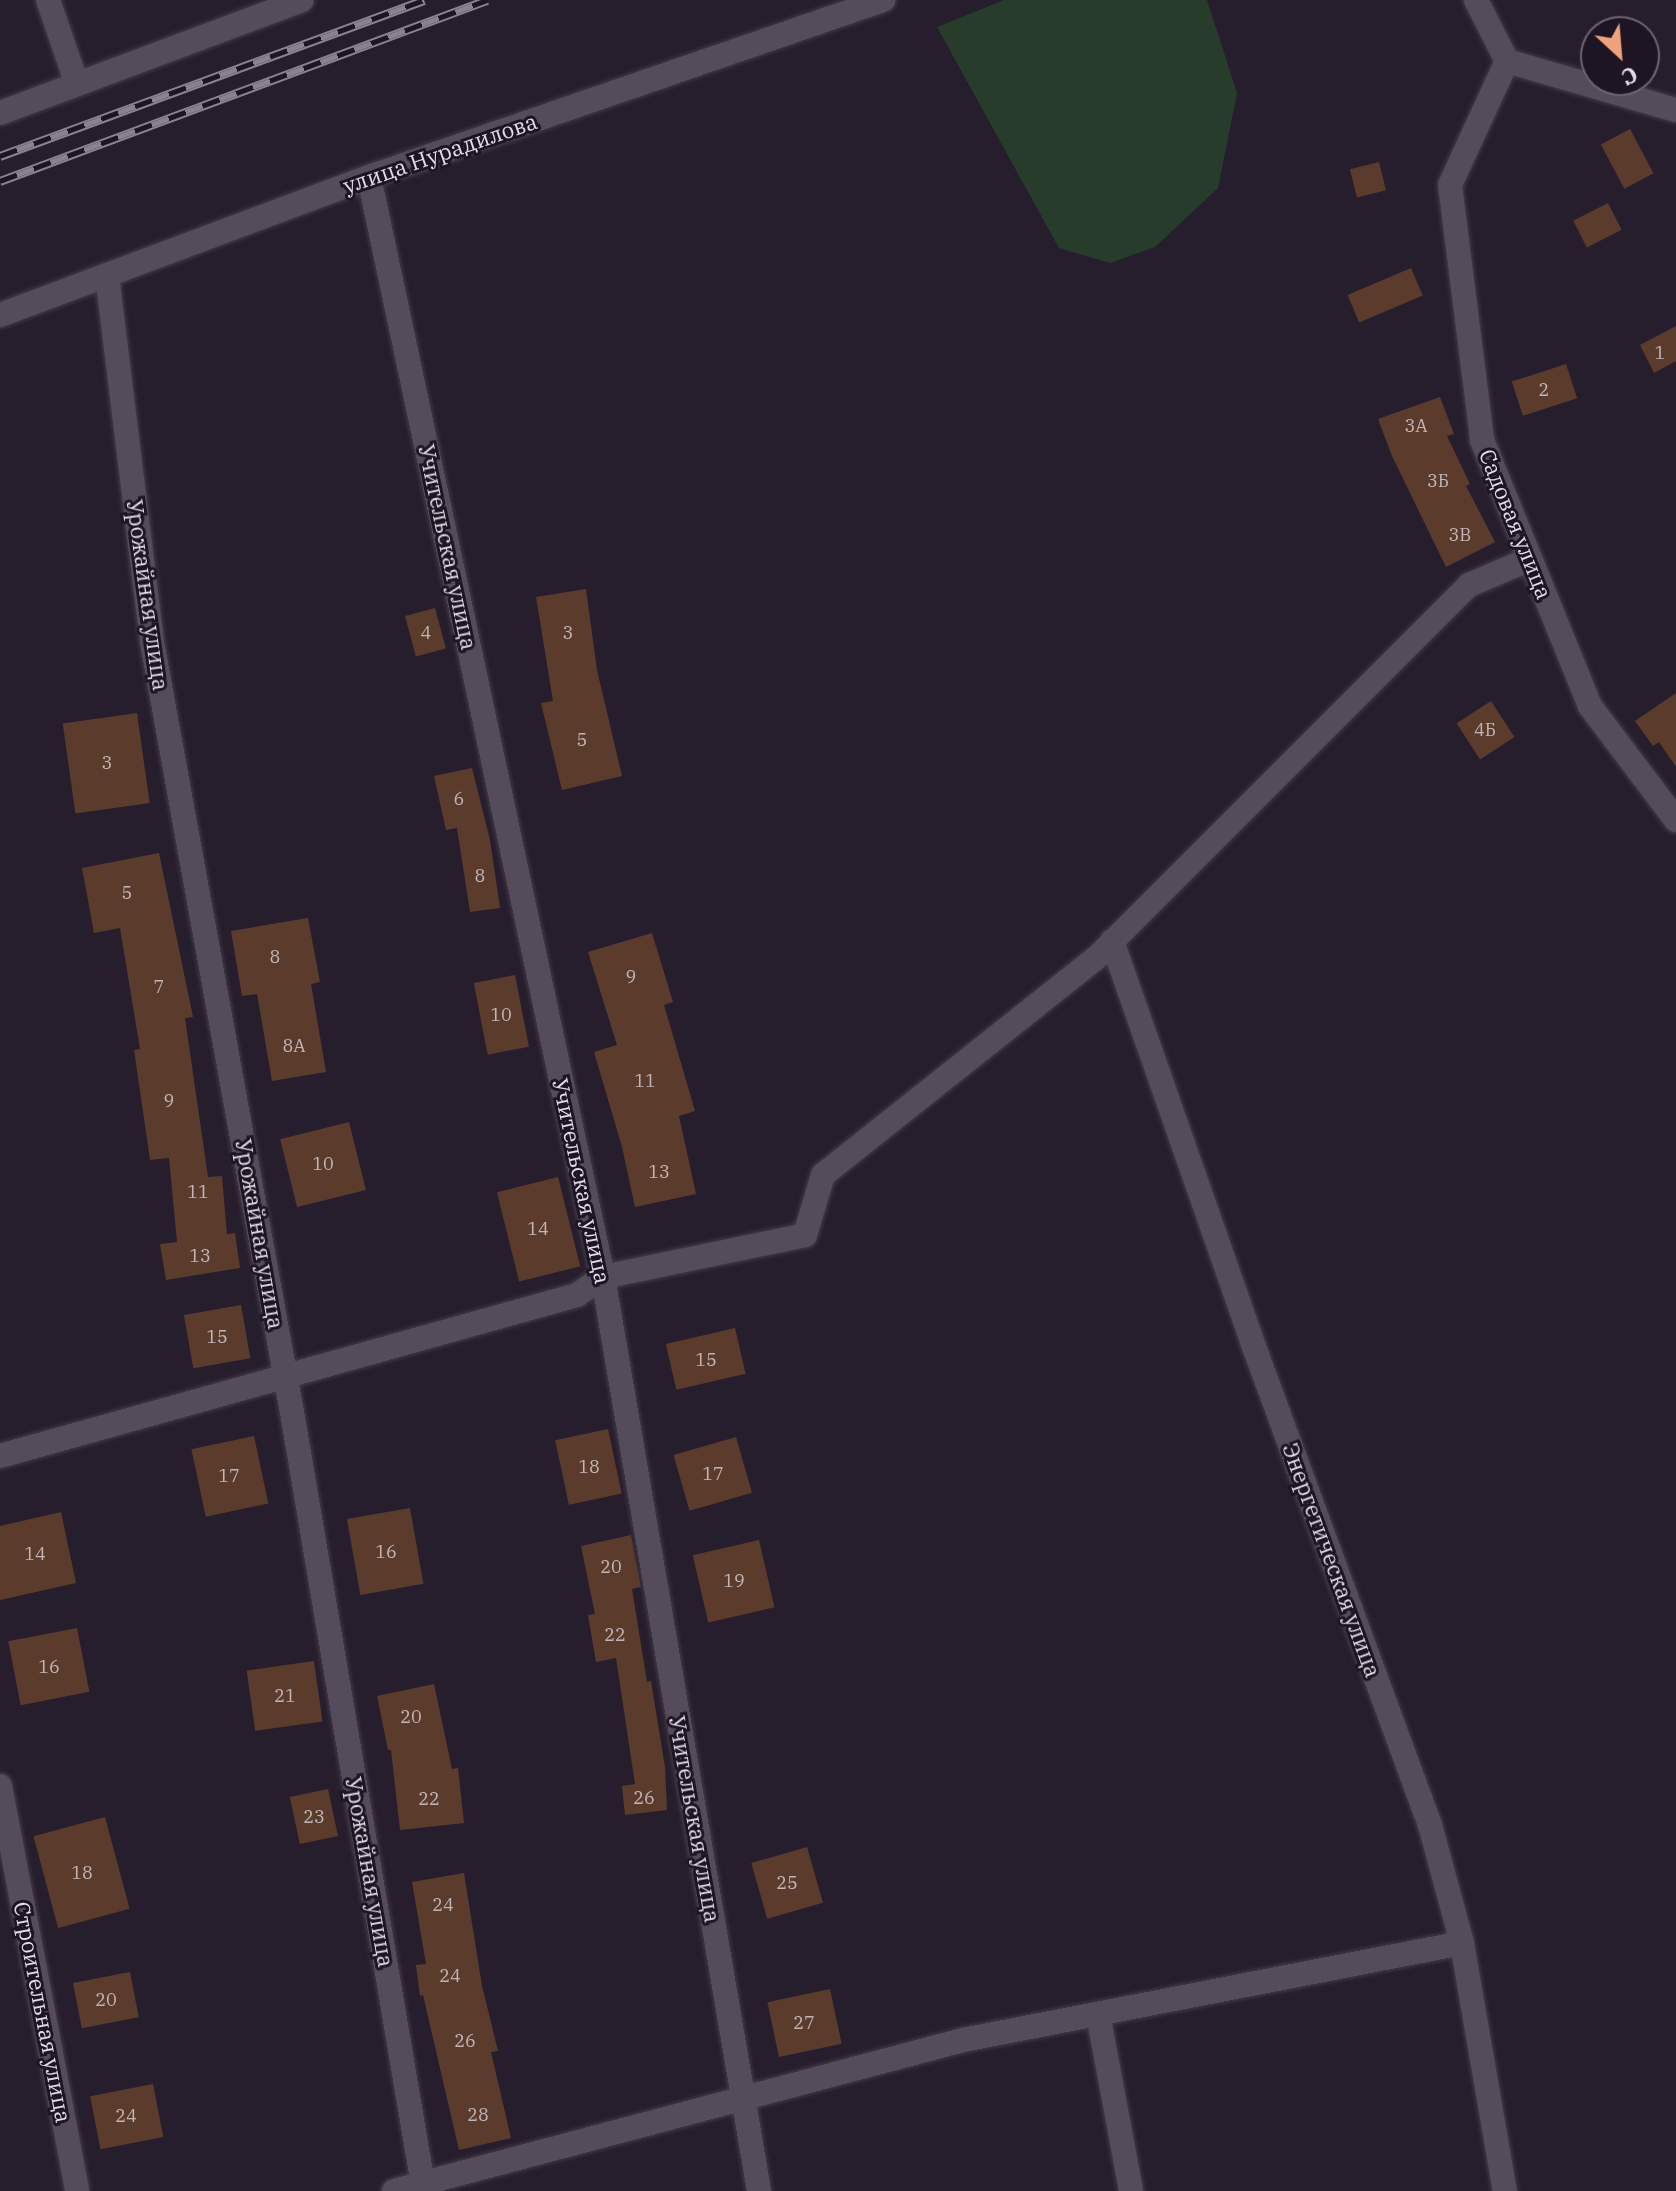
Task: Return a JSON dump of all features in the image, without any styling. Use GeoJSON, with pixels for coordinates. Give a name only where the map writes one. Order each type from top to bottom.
{"type":"FeatureCollection","features":[{"type":"Feature","properties":{"kind":"street"},"geometry":{"type":"LineString","coordinates":[[48,0],[77,84]]}},
{"type":"Feature","properties":{"kind":"street"},"geometry":{"type":"LineString","coordinates":[[0,113],[302,0]]}},
{"type":"Feature","properties":{"kind":"street","name":"улица Нурадилова"},"geometry":{"type":"LineString","coordinates":[[0,315],[369,177],[883,0]]}},
{"type":"Feature","properties":{"kind":"street"},"geometry":{"type":"LineString","coordinates":[[1476,0],[1507,61],[1676,110]]}},
{"type":"Feature","properties":{"kind":"street","name":"Садовая улица"},"geometry":{"type":"LineString","coordinates":[[1507,61],[1450,185],[1482,440],[1590,706],[1676,820]]}},
{"type":"Feature","properties":{"kind":"street","name":"Учительская улица"},"geometry":{"type":"LineString","coordinates":[[369,177],[603,1277],[759,2191]]}},
{"type":"Feature","properties":{"kind":"street","name":"Урожайная улица"},"geometry":{"type":"LineString","coordinates":[[107,275],[152,642],[286,1375],[423,2187]]}},
{"type":"Feature","properties":{"kind":"street"},"geometry":{"type":"LineString","coordinates":[[0,1456],[577,1295],[603,1277],[805,1235],[823,1175],[1112,941],[1469,585],[1530,559]]}},
{"type":"Feature","properties":{"kind":"street","name":"Энергетическая улица"},"geometry":{"type":"LineString","coordinates":[[1112,941],[1253,1344],[1430,1825],[1462,1943],[1505,2191]]}},
{"type":"Feature","properties":{"kind":"street","name":"Строительная улица"},"geometry":{"type":"LineString","coordinates":[[0,1786],[77,2191]]}},
{"type":"Feature","properties":{"kind":"street"},"geometry":{"type":"LineString","coordinates":[[394,2191],[423,2187],[963,2040],[1462,1943]]}},
{"type":"Feature","properties":{"kind":"street"},"geometry":{"type":"LineString","coordinates":[[1098,2014],[1131,2191]]}},
{"type":"Feature","properties":{"kind":"green space"},"geometry":{"type":"Polygon","coordinates":[[[1004,0],[1207,0],[1237,93],[1218,188],[1155,247],[1110,263],[1059,248],[937,27],[1004,0]]]}},
{"type":"Feature","properties":{"kind":"building"},"geometry":{"type":"Polygon","coordinates":[[[1630,129],[1653,173],[1624,189],[1601,144],[1630,129]]]}},
{"type":"Feature","properties":{"kind":"building"},"geometry":{"type":"Polygon","coordinates":[[[1379,162],[1386,190],[1357,197],[1350,169],[1379,162]]]}},
{"type":"Feature","properties":{"kind":"building"},"geometry":{"type":"Polygon","coordinates":[[[1608,203],[1622,230],[1587,247],[1573,221],[1608,203]]]}},
{"type":"Feature","properties":{"kind":"building"},"geometry":{"type":"Polygon","coordinates":[[[1411,268],[1423,296],[1359,323],[1347,295],[1411,268]]]}},
{"type":"Feature","properties":{"kind":"building"},"geometry":{"type":"Polygon","coordinates":[[[1676,326],[1676,361],[1654,373],[1640,345],[1676,326]]]}},
{"type":"Feature","properties":{"kind":"building"},"geometry":{"type":"Polygon","coordinates":[[[1566,364],[1577,398],[1523,416],[1512,382],[1566,364]]]}},
{"type":"Feature","properties":{"kind":"building"},"geometry":{"type":"Polygon","coordinates":[[[1440,397],[1454,434],[1447,436],[1470,484],[1466,486],[1495,542],[1446,567],[1392,456],[1378,419],[1440,397]]]}},
{"type":"Feature","properties":{"kind":"building"},"geometry":{"type":"Polygon","coordinates":[[[586,589],[597,670],[622,776],[562,790],[541,703],[553,701],[536,597],[586,589]]]}},
{"type":"Feature","properties":{"kind":"building"},"geometry":{"type":"Polygon","coordinates":[[[435,608],[446,649],[416,657],[405,616],[435,608]]]}},
{"type":"Feature","properties":{"kind":"building"},"geometry":{"type":"Polygon","coordinates":[[[1676,693],[1676,767],[1659,742],[1653,746],[1635,721],[1676,693]]]}},
{"type":"Feature","properties":{"kind":"building"},"geometry":{"type":"Polygon","coordinates":[[[1491,701],[1514,737],[1480,759],[1457,723],[1491,701]]]}},
{"type":"Feature","properties":{"kind":"building"},"geometry":{"type":"Polygon","coordinates":[[[137,713],[150,803],[75,814],[63,723],[137,713]]]}},
{"type":"Feature","properties":{"kind":"building"},"geometry":{"type":"Polygon","coordinates":[[[472,768],[490,840],[500,908],[470,912],[457,828],[446,830],[434,776],[472,768]]]}},
{"type":"Feature","properties":{"kind":"building"},"geometry":{"type":"Polygon","coordinates":[[[159,853],[193,1017],[185,1018],[208,1177],[222,1176],[227,1234],[235,1233],[240,1268],[166,1280],[160,1244],[177,1242],[169,1158],[150,1160],[134,1050],[140,1049],[120,928],[94,933],[82,868],[159,853]]]}},
{"type":"Feature","properties":{"kind":"building"},"geometry":{"type":"Polygon","coordinates":[[[308,918],[320,982],[311,984],[326,1072],[272,1081],[257,994],[242,996],[231,931],[308,918]]]}},
{"type":"Feature","properties":{"kind":"building"},"geometry":{"type":"Polygon","coordinates":[[[652,933],[673,1002],[664,1005],[695,1111],[679,1116],[696,1194],[635,1207],[622,1147],[594,1052],[617,1045],[588,952],[652,933]]]}},
{"type":"Feature","properties":{"kind":"building"},"geometry":{"type":"Polygon","coordinates":[[[515,975],[529,1047],[488,1055],[474,983],[515,975]]]}},
{"type":"Feature","properties":{"kind":"building"},"geometry":{"type":"Polygon","coordinates":[[[349,1122],[366,1190],[297,1207],[280,1139],[349,1122]]]}},
{"type":"Feature","properties":{"kind":"building"},"geometry":{"type":"Polygon","coordinates":[[[558,1177],[580,1266],[519,1282],[497,1192],[558,1177]]]}},
{"type":"Feature","properties":{"kind":"building"},"geometry":{"type":"Polygon","coordinates":[[[241,1305],[250,1358],[193,1368],[184,1315],[241,1305]]]}},
{"type":"Feature","properties":{"kind":"building"},"geometry":{"type":"Polygon","coordinates":[[[735,1328],[746,1374],[676,1390],[666,1344],[735,1328]]]}},
{"type":"Feature","properties":{"kind":"building"},"geometry":{"type":"Polygon","coordinates":[[[608,1429],[622,1494],[569,1505],[555,1440],[608,1429]]]}},
{"type":"Feature","properties":{"kind":"building"},"geometry":{"type":"Polygon","coordinates":[[[254,1436],[268,1503],[206,1517],[191,1449],[254,1436]]]}},
{"type":"Feature","properties":{"kind":"building"},"geometry":{"type":"Polygon","coordinates":[[[736,1437],[752,1493],[690,1511],[674,1455],[736,1437]]]}},
{"type":"Feature","properties":{"kind":"building"},"geometry":{"type":"Polygon","coordinates":[[[410,1508],[423,1584],[360,1595],[347,1519],[410,1508]]]}},
{"type":"Feature","properties":{"kind":"building"},"geometry":{"type":"Polygon","coordinates":[[[61,1512],[76,1583],[0,1600],[0,1526],[61,1512]]]}},
{"type":"Feature","properties":{"kind":"building"},"geometry":{"type":"Polygon","coordinates":[[[631,1535],[641,1587],[632,1589],[665,1767],[667,1810],[625,1815],[622,1786],[635,1784],[616,1658],[596,1662],[588,1615],[595,1614],[581,1546],[631,1535]]]}},
{"type":"Feature","properties":{"kind":"building"},"geometry":{"type":"Polygon","coordinates":[[[759,1540],[775,1607],[708,1623],[693,1555],[759,1540]]]}},
{"type":"Feature","properties":{"kind":"building"},"geometry":{"type":"Polygon","coordinates":[[[77,1628],[89,1692],[21,1705],[8,1641],[77,1628]]]}},
{"type":"Feature","properties":{"kind":"building"},"geometry":{"type":"Polygon","coordinates":[[[314,1661],[322,1721],[255,1731],[247,1670],[314,1661]]]}},
{"type":"Feature","properties":{"kind":"building"},"geometry":{"type":"Polygon","coordinates":[[[434,1684],[452,1769],[458,1768],[464,1823],[400,1830],[391,1750],[388,1750],[377,1696],[434,1684]]]}},
{"type":"Feature","properties":{"kind":"building"},"geometry":{"type":"Polygon","coordinates":[[[328,1789],[338,1836],[300,1844],[290,1797],[328,1789]]]}},
{"type":"Feature","properties":{"kind":"building"},"geometry":{"type":"Polygon","coordinates":[[[105,1817],[130,1909],[58,1928],[34,1836],[105,1817]]]}},
{"type":"Feature","properties":{"kind":"building"},"geometry":{"type":"Polygon","coordinates":[[[807,1847],[823,1903],[767,1919],[751,1863],[807,1847]]]}},
{"type":"Feature","properties":{"kind":"building"},"geometry":{"type":"Polygon","coordinates":[[[464,1873],[482,1986],[498,2051],[491,2052],[511,2138],[459,2150],[423,1995],[420,1996],[416,1965],[426,1964],[412,1882],[464,1873]]]}},
{"type":"Feature","properties":{"kind":"building"},"geometry":{"type":"Polygon","coordinates":[[[130,1972],[139,2017],[82,2028],[73,1983],[130,1972]]]}},
{"type":"Feature","properties":{"kind":"building"},"geometry":{"type":"Polygon","coordinates":[[[830,1989],[842,2044],[779,2057],[767,2002],[830,1989]]]}},
{"type":"Feature","properties":{"kind":"building"},"geometry":{"type":"Polygon","coordinates":[[[153,2084],[163,2137],[100,2149],[90,2096],[153,2084]]]}},
{"type":"Feature","properties":{"kind":"railway"},"geometry":{"type":"LineString","coordinates":[[0,156],[424,0]]}},
{"type":"Feature","properties":{"kind":"railway"},"geometry":{"type":"LineString","coordinates":[[0,181],[487,0]]}}]}
